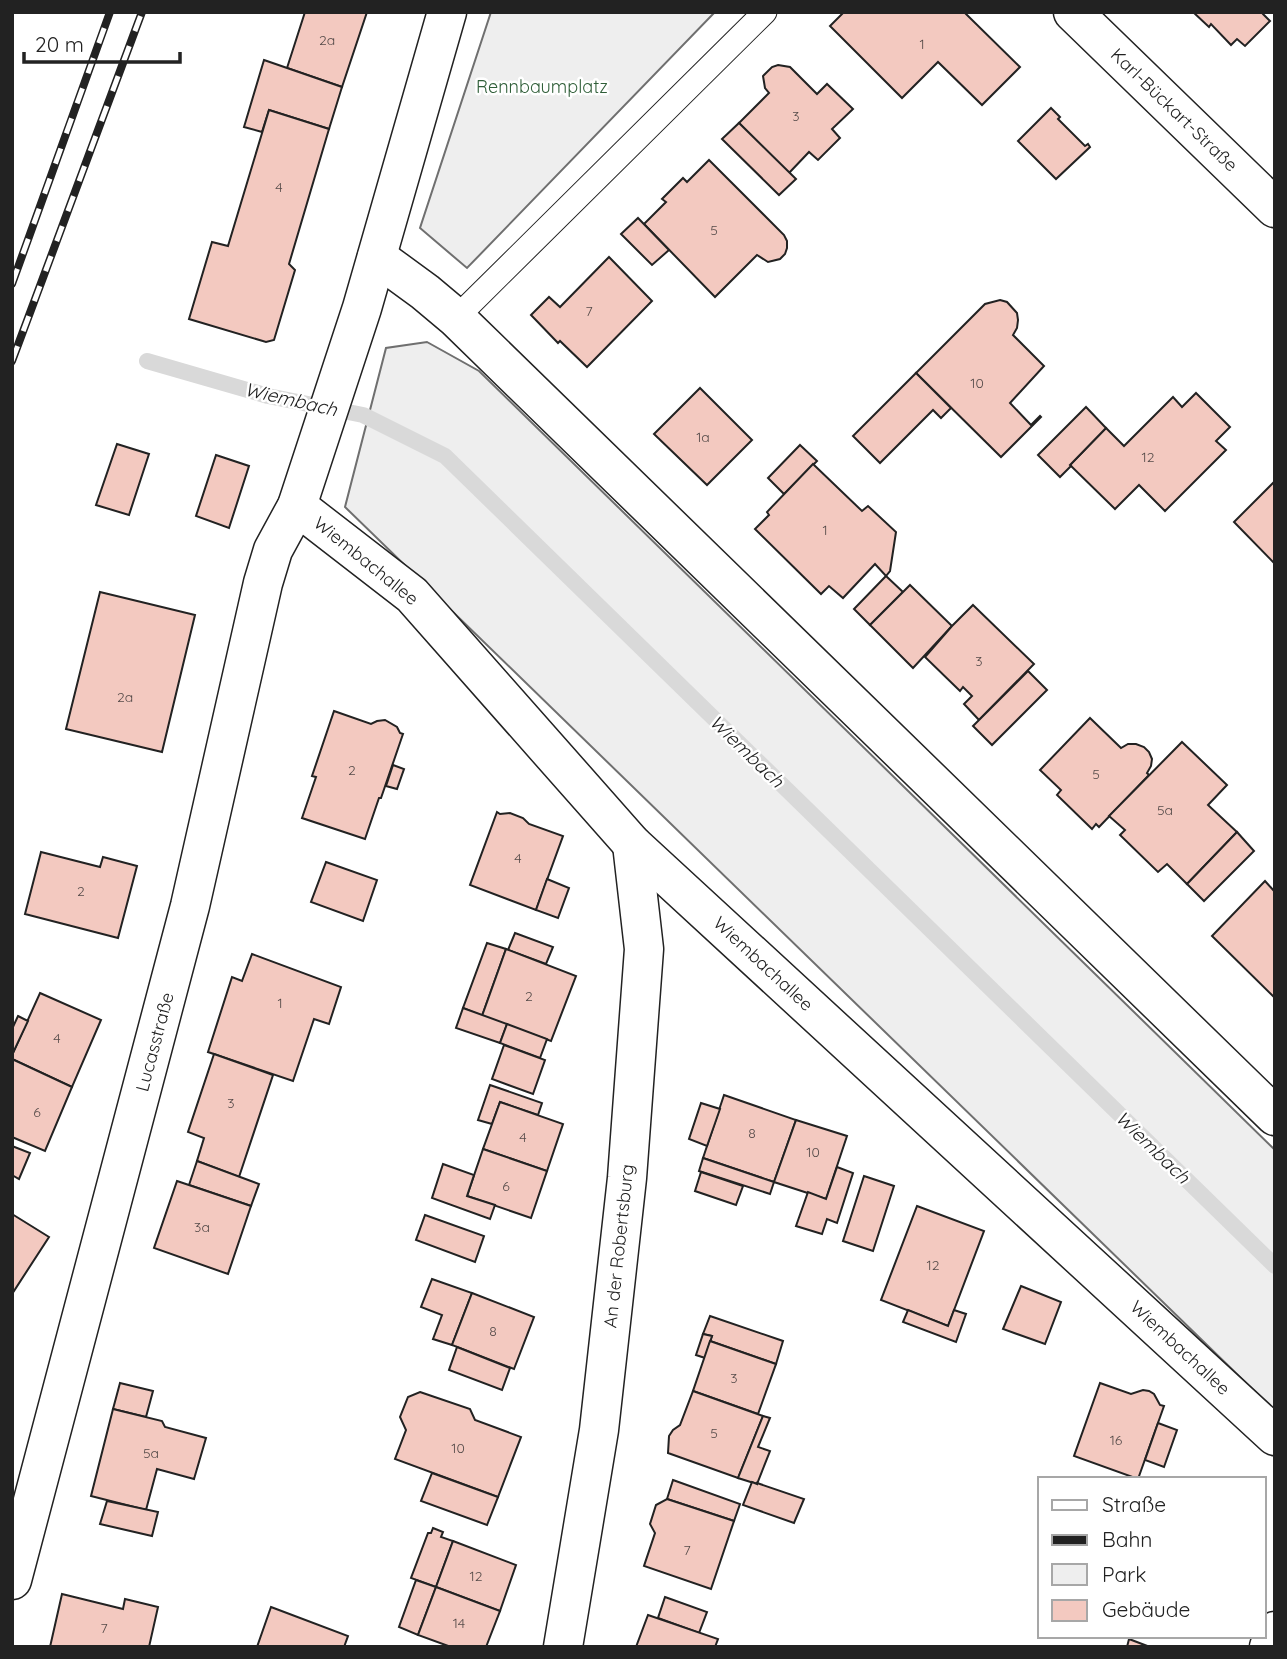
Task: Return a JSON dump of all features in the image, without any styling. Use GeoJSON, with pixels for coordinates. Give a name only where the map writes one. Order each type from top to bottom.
{"type":"FeatureCollection","features":[{"type":"Feature","properties":{"kind":"street"},"geometry":{"type":"LineString","coordinates":[[447,12],[377,257],[456,318],[1275,1116]]}},
{"type":"Feature","properties":{"kind":"street","name":"Karl-Bückart-Straße"},"geometry":{"type":"LineString","coordinates":[[1073,12],[1275,208]]}},
{"type":"Feature","properties":{"kind":"street","name":"Wiembachallee"},"geometry":{"type":"LineString","coordinates":[[377,257],[297,506],[412,595],[632,844],[1275,1436]]}},
{"type":"Feature","properties":{"kind":"street","name":"Lucasstraße"},"geometry":{"type":"LineString","coordinates":[[12,1580],[190,906],[263,583],[273,550],[297,506]]}},
{"type":"Feature","properties":{"kind":"street","name":"An der Robertsburg"},"geometry":{"type":"LineString","coordinates":[[563,1647],[599,1430],[627,1178],[644,949],[632,844]]}},
{"type":"Feature","properties":{"kind":"street"},"geometry":{"type":"LineString","coordinates":[[1269,1647],[1275,1631]]}},
{"type":"Feature","properties":{"kind":"lane"},"geometry":{"type":"LineString","coordinates":[[456,318],[765,12]]}},
{"type":"Feature","properties":{"kind":"green space","name":"Rennbaumplatz"},"geometry":{"type":"Polygon","coordinates":[[[491,12],[715,12],[467,268],[420,228],[491,12]]]}},
{"type":"Feature","properties":{"kind":"green space"},"geometry":{"type":"Polygon","coordinates":[[[427,342],[479,371],[1275,1150],[1275,1411],[345,507],[386,348],[427,342]]]}},
{"type":"Feature","properties":{"kind":"building"},"geometry":{"type":"Polygon","coordinates":[[[305,12],[367,12],[342,87],[287,68],[305,12]]]}},
{"type":"Feature","properties":{"kind":"building"},"geometry":{"type":"Polygon","coordinates":[[[844,12],[964,12],[1020,67],[982,105],[938,62],[902,98],[830,26],[844,12]]]}},
{"type":"Feature","properties":{"kind":"building"},"geometry":{"type":"Polygon","coordinates":[[[1193,12],[1264,12],[1270,21],[1245,46],[1237,39],[1231,45],[1211,24],[1209,27],[1193,12]]]}},
{"type":"Feature","properties":{"kind":"building"},"geometry":{"type":"Polygon","coordinates":[[[264,60],[342,87],[329,129],[269,110],[262,132],[244,127],[264,60]]]}},
{"type":"Feature","properties":{"kind":"building"},"geometry":{"type":"Polygon","coordinates":[[[778,65],[790,67],[817,94],[827,84],[853,109],[832,129],[840,138],[818,160],[809,152],[789,173],[739,123],[769,93],[765,88],[763,76],[778,65]]]}},
{"type":"Feature","properties":{"kind":"building"},"geometry":{"type":"Polygon","coordinates":[[[1051,108],[1060,117],[1058,119],[1085,146],[1088,144],[1090,147],[1056,179],[1018,141],[1051,108]]]}},
{"type":"Feature","properties":{"kind":"building"},"geometry":{"type":"Polygon","coordinates":[[[269,110],[329,129],[289,264],[295,270],[274,340],[266,342],[189,319],[212,242],[228,246],[269,110]]]}},
{"type":"Feature","properties":{"kind":"building"},"geometry":{"type":"Polygon","coordinates":[[[739,123],[796,179],[779,195],[722,139],[739,123]]]}},
{"type":"Feature","properties":{"kind":"building"},"geometry":{"type":"Polygon","coordinates":[[[709,160],[787,241],[785,254],[780,259],[768,262],[757,255],[715,297],[644,224],[666,202],[662,199],[683,178],[687,182],[709,160]]]}},
{"type":"Feature","properties":{"kind":"building"},"geometry":{"type":"Polygon","coordinates":[[[638,218],[669,250],[652,265],[621,234],[638,218]]]}},
{"type":"Feature","properties":{"kind":"building"},"geometry":{"type":"Polygon","coordinates":[[[609,257],[652,301],[587,367],[560,341],[558,343],[531,315],[549,297],[560,307],[609,257]]]}},
{"type":"Feature","properties":{"kind":"building"},"geometry":{"type":"Polygon","coordinates":[[[1000,300],[1007,302],[1017,313],[1017,328],[1013,335],[1044,366],[1010,403],[1031,425],[1041,417],[1001,457],[916,373],[985,304],[1000,300]]]}},
{"type":"Feature","properties":{"kind":"building"},"geometry":{"type":"Polygon","coordinates":[[[916,373],[951,408],[941,418],[933,410],[880,463],[853,436],[916,373]]]}},
{"type":"Feature","properties":{"kind":"building"},"geometry":{"type":"Polygon","coordinates":[[[700,388],[752,440],[707,485],[654,434],[700,388]]]}},
{"type":"Feature","properties":{"kind":"building"},"geometry":{"type":"Polygon","coordinates":[[[1196,393],[1230,427],[1216,441],[1226,450],[1165,511],[1139,485],[1115,509],[1070,465],[1106,428],[1124,446],[1173,397],[1182,407],[1196,393]]]}},
{"type":"Feature","properties":{"kind":"building"},"geometry":{"type":"Polygon","coordinates":[[[1086,407],[1106,428],[1060,477],[1038,455],[1086,407]]]}},
{"type":"Feature","properties":{"kind":"building"},"geometry":{"type":"Polygon","coordinates":[[[117,444],[149,454],[129,515],[96,505],[117,444]]]}},
{"type":"Feature","properties":{"kind":"building"},"geometry":{"type":"Polygon","coordinates":[[[800,445],[817,461],[784,494],[768,478],[800,445]]]}},
{"type":"Feature","properties":{"kind":"building"},"geometry":{"type":"Polygon","coordinates":[[[216,455],[249,466],[229,528],[196,516],[216,455]]]}},
{"type":"Feature","properties":{"kind":"building"},"geometry":{"type":"Polygon","coordinates":[[[813,464],[862,511],[868,506],[896,532],[890,571],[886,576],[875,564],[843,598],[829,586],[821,594],[755,529],[769,515],[767,512],[813,464]]]}},
{"type":"Feature","properties":{"kind":"building"},"geometry":{"type":"Polygon","coordinates":[[[1275,481],[1275,564],[1234,522],[1275,481]]]}},
{"type":"Feature","properties":{"kind":"building"},"geometry":{"type":"Polygon","coordinates":[[[886,576],[903,592],[870,625],[854,609],[886,576]]]}},
{"type":"Feature","properties":{"kind":"building"},"geometry":{"type":"Polygon","coordinates":[[[910,585],[952,626],[913,668],[870,625],[910,585]]]}},
{"type":"Feature","properties":{"kind":"building"},"geometry":{"type":"Polygon","coordinates":[[[100,592],[195,615],[162,752],[66,729],[100,592]]]}},
{"type":"Feature","properties":{"kind":"building"},"geometry":{"type":"Polygon","coordinates":[[[973,605],[1034,664],[979,720],[964,704],[972,696],[963,687],[960,691],[925,657],[973,605]]]}},
{"type":"Feature","properties":{"kind":"building"},"geometry":{"type":"Polygon","coordinates":[[[1028,671],[1047,690],[992,745],[973,726],[1028,671]]]}},
{"type":"Feature","properties":{"kind":"building"},"geometry":{"type":"Polygon","coordinates":[[[334,711],[371,724],[385,720],[403,734],[365,839],[302,818],[316,777],[312,776],[334,711]]]}},
{"type":"Feature","properties":{"kind":"building"},"geometry":{"type":"Polygon","coordinates":[[[1090,718],[1121,748],[1136,744],[1144,747],[1152,759],[1147,773],[1149,775],[1099,827],[1096,824],[1092,829],[1057,795],[1061,790],[1040,770],[1090,718]]]}},
{"type":"Feature","properties":{"kind":"building"},"geometry":{"type":"Polygon","coordinates":[[[1182,742],[1227,785],[1208,805],[1237,832],[1187,884],[1167,864],[1158,872],[1120,835],[1125,830],[1109,816],[1182,742]]]}},
{"type":"Feature","properties":{"kind":"building"},"geometry":{"type":"Polygon","coordinates":[[[393,765],[404,769],[397,789],[386,786],[393,765]]]}},
{"type":"Feature","properties":{"kind":"building"},"geometry":{"type":"Polygon","coordinates":[[[497,812],[510,813],[523,818],[529,824],[563,836],[536,910],[470,885],[497,812]]]}},
{"type":"Feature","properties":{"kind":"building"},"geometry":{"type":"Polygon","coordinates":[[[1237,832],[1254,851],[1204,901],[1187,884],[1237,832]]]}},
{"type":"Feature","properties":{"kind":"building"},"geometry":{"type":"Polygon","coordinates":[[[41,852],[100,867],[103,857],[137,866],[118,938],[25,914],[41,852]]]}},
{"type":"Feature","properties":{"kind":"building"},"geometry":{"type":"Polygon","coordinates":[[[326,862],[377,880],[363,921],[311,902],[326,862]]]}},
{"type":"Feature","properties":{"kind":"building"},"geometry":{"type":"Polygon","coordinates":[[[547,879],[569,888],[558,918],[536,910],[547,879]]]}},
{"type":"Feature","properties":{"kind":"building"},"geometry":{"type":"Polygon","coordinates":[[[1265,881],[1275,892],[1275,998],[1212,936],[1265,881]]]}},
{"type":"Feature","properties":{"kind":"building"},"geometry":{"type":"Polygon","coordinates":[[[515,933],[553,947],[546,964],[508,950],[515,933]]]}},
{"type":"Feature","properties":{"kind":"building"},"geometry":{"type":"Polygon","coordinates":[[[487,943],[506,949],[482,1016],[463,1008],[487,943]]]}},
{"type":"Feature","properties":{"kind":"building"},"geometry":{"type":"Polygon","coordinates":[[[506,949],[576,976],[551,1041],[482,1016],[506,949]]]}},
{"type":"Feature","properties":{"kind":"building"},"geometry":{"type":"Polygon","coordinates":[[[252,954],[341,987],[329,1024],[314,1019],[293,1081],[208,1052],[232,977],[242,981],[252,954]]]}},
{"type":"Feature","properties":{"kind":"building"},"geometry":{"type":"Polygon","coordinates":[[[40,993],[101,1020],[72,1087],[12,1059],[40,993]]]}},
{"type":"Feature","properties":{"kind":"building"},"geometry":{"type":"Polygon","coordinates":[[[463,1008],[507,1024],[500,1043],[456,1028],[463,1008]]]}},
{"type":"Feature","properties":{"kind":"building"},"geometry":{"type":"Polygon","coordinates":[[[18,1016],[28,1021],[12,1055],[12,1029],[18,1016]]]}},
{"type":"Feature","properties":{"kind":"building"},"geometry":{"type":"Polygon","coordinates":[[[507,1024],[547,1039],[540,1058],[500,1043],[507,1024]]]}},
{"type":"Feature","properties":{"kind":"building"},"geometry":{"type":"Polygon","coordinates":[[[504,1045],[545,1060],[533,1094],[492,1079],[504,1045]]]}},
{"type":"Feature","properties":{"kind":"building"},"geometry":{"type":"Polygon","coordinates":[[[214,1054],[273,1075],[239,1177],[197,1161],[204,1138],[188,1132],[214,1054]]]}},
{"type":"Feature","properties":{"kind":"building"},"geometry":{"type":"Polygon","coordinates":[[[12,1059],[72,1087],[45,1151],[12,1137],[12,1059]]]}},
{"type":"Feature","properties":{"kind":"building"},"geometry":{"type":"Polygon","coordinates":[[[490,1085],[542,1103],[538,1115],[500,1102],[492,1124],[478,1120],[490,1085]]]}},
{"type":"Feature","properties":{"kind":"building"},"geometry":{"type":"Polygon","coordinates":[[[724,1095],[796,1120],[774,1182],[703,1158],[724,1095]]]}},
{"type":"Feature","properties":{"kind":"building"},"geometry":{"type":"Polygon","coordinates":[[[500,1102],[563,1124],[547,1171],[483,1149],[500,1102]]]}},
{"type":"Feature","properties":{"kind":"building"},"geometry":{"type":"Polygon","coordinates":[[[701,1103],[720,1109],[707,1146],[689,1139],[701,1103]]]}},
{"type":"Feature","properties":{"kind":"building"},"geometry":{"type":"Polygon","coordinates":[[[796,1120],[847,1136],[826,1199],[774,1182],[796,1120]]]}},
{"type":"Feature","properties":{"kind":"building"},"geometry":{"type":"Polygon","coordinates":[[[12,1146],[30,1153],[19,1179],[12,1175],[12,1146]]]}},
{"type":"Feature","properties":{"kind":"building"},"geometry":{"type":"Polygon","coordinates":[[[483,1149],[547,1171],[531,1218],[467,1196],[483,1149]]]}},
{"type":"Feature","properties":{"kind":"building"},"geometry":{"type":"Polygon","coordinates":[[[703,1158],[774,1182],[770,1194],[699,1171],[703,1158]]]}},
{"type":"Feature","properties":{"kind":"building"},"geometry":{"type":"Polygon","coordinates":[[[197,1161],[259,1184],[251,1206],[189,1185],[197,1161]]]}},
{"type":"Feature","properties":{"kind":"building"},"geometry":{"type":"Polygon","coordinates":[[[443,1164],[474,1175],[467,1196],[495,1205],[490,1219],[432,1198],[443,1164]]]}},
{"type":"Feature","properties":{"kind":"building"},"geometry":{"type":"Polygon","coordinates":[[[837,1167],[853,1173],[837,1223],[827,1219],[822,1234],[796,1226],[808,1192],[826,1199],[837,1167]]]}},
{"type":"Feature","properties":{"kind":"building"},"geometry":{"type":"Polygon","coordinates":[[[701,1172],[743,1186],[736,1205],[695,1191],[701,1172]]]}},
{"type":"Feature","properties":{"kind":"building"},"geometry":{"type":"Polygon","coordinates":[[[864,1176],[894,1186],[873,1251],[843,1241],[864,1176]]]}},
{"type":"Feature","properties":{"kind":"building"},"geometry":{"type":"Polygon","coordinates":[[[177,1181],[251,1206],[228,1274],[154,1248],[177,1181]]]}},
{"type":"Feature","properties":{"kind":"building"},"geometry":{"type":"Polygon","coordinates":[[[917,1206],[984,1231],[948,1326],[881,1300],[917,1206]]]}},
{"type":"Feature","properties":{"kind":"building"},"geometry":{"type":"Polygon","coordinates":[[[12,1214],[49,1237],[12,1294],[12,1214]]]}},
{"type":"Feature","properties":{"kind":"building"},"geometry":{"type":"Polygon","coordinates":[[[425,1215],[484,1236],[475,1262],[416,1240],[425,1215]]]}},
{"type":"Feature","properties":{"kind":"building"},"geometry":{"type":"Polygon","coordinates":[[[432,1279],[472,1293],[452,1345],[433,1339],[442,1315],[421,1307],[432,1279]]]}},
{"type":"Feature","properties":{"kind":"building"},"geometry":{"type":"Polygon","coordinates":[[[1021,1286],[1061,1302],[1045,1344],[1003,1329],[1021,1286]]]}},
{"type":"Feature","properties":{"kind":"building"},"geometry":{"type":"Polygon","coordinates":[[[472,1293],[534,1317],[514,1369],[452,1345],[472,1293]]]}},
{"type":"Feature","properties":{"kind":"building"},"geometry":{"type":"Polygon","coordinates":[[[908,1310],[948,1326],[954,1310],[966,1314],[956,1342],[903,1322],[908,1310]]]}},
{"type":"Feature","properties":{"kind":"building"},"geometry":{"type":"Polygon","coordinates":[[[710,1316],[783,1341],[776,1364],[710,1341],[712,1336],[703,1334],[710,1316]]]}},
{"type":"Feature","properties":{"kind":"building"},"geometry":{"type":"Polygon","coordinates":[[[703,1334],[712,1336],[705,1358],[696,1355],[703,1334]]]}},
{"type":"Feature","properties":{"kind":"building"},"geometry":{"type":"Polygon","coordinates":[[[710,1341],[776,1364],[758,1414],[693,1391],[710,1341]]]}},
{"type":"Feature","properties":{"kind":"building"},"geometry":{"type":"Polygon","coordinates":[[[457,1347],[510,1368],[502,1390],[449,1370],[457,1347]]]}},
{"type":"Feature","properties":{"kind":"building"},"geometry":{"type":"Polygon","coordinates":[[[120,1383],[153,1391],[146,1417],[113,1409],[120,1383]]]}},
{"type":"Feature","properties":{"kind":"building"},"geometry":{"type":"Polygon","coordinates":[[[1100,1383],[1131,1394],[1149,1391],[1160,1405],[1164,1406],[1139,1477],[1074,1456],[1100,1383]]]}},
{"type":"Feature","properties":{"kind":"building"},"geometry":{"type":"Polygon","coordinates":[[[693,1391],[763,1416],[738,1478],[668,1453],[669,1436],[680,1425],[693,1391]]]}},
{"type":"Feature","properties":{"kind":"building"},"geometry":{"type":"Polygon","coordinates":[[[420,1392],[470,1409],[475,1420],[521,1437],[498,1497],[395,1459],[406,1430],[400,1417],[408,1397],[420,1392]]]}},
{"type":"Feature","properties":{"kind":"building"},"geometry":{"type":"Polygon","coordinates":[[[113,1409],[162,1421],[165,1427],[206,1438],[194,1479],[157,1469],[146,1510],[91,1496],[113,1409]]]}},
{"type":"Feature","properties":{"kind":"building"},"geometry":{"type":"Polygon","coordinates":[[[763,1416],[770,1418],[758,1447],[770,1451],[757,1484],[738,1478],[763,1416]]]}},
{"type":"Feature","properties":{"kind":"building"},"geometry":{"type":"Polygon","coordinates":[[[1158,1423],[1177,1430],[1164,1467],[1145,1460],[1158,1423]]]}},
{"type":"Feature","properties":{"kind":"building"},"geometry":{"type":"Polygon","coordinates":[[[432,1473],[498,1497],[487,1525],[421,1501],[432,1473]]]}},
{"type":"Feature","properties":{"kind":"building"},"geometry":{"type":"Polygon","coordinates":[[[673,1480],[740,1504],[734,1521],[667,1499],[673,1480]]]}},
{"type":"Feature","properties":{"kind":"building"},"geometry":{"type":"Polygon","coordinates":[[[752,1482],[804,1499],[794,1523],[743,1505],[752,1482]]]}},
{"type":"Feature","properties":{"kind":"building"},"geometry":{"type":"Polygon","coordinates":[[[667,1499],[734,1521],[711,1589],[644,1566],[655,1533],[650,1524],[656,1505],[667,1499]]]}},
{"type":"Feature","properties":{"kind":"building"},"geometry":{"type":"Polygon","coordinates":[[[107,1501],[158,1512],[152,1536],[100,1524],[107,1501]]]}},
{"type":"Feature","properties":{"kind":"building"},"geometry":{"type":"Polygon","coordinates":[[[433,1528],[443,1532],[441,1537],[453,1541],[436,1587],[411,1578],[428,1533],[431,1533],[433,1528]]]}},
{"type":"Feature","properties":{"kind":"building"},"geometry":{"type":"Polygon","coordinates":[[[453,1541],[516,1565],[500,1611],[436,1587],[453,1541]]]}},
{"type":"Feature","properties":{"kind":"building"},"geometry":{"type":"Polygon","coordinates":[[[416,1580],[436,1587],[418,1635],[399,1627],[416,1580]]]}},
{"type":"Feature","properties":{"kind":"building"},"geometry":{"type":"Polygon","coordinates":[[[436,1587],[500,1611],[486,1647],[451,1647],[418,1635],[436,1587]]]}},
{"type":"Feature","properties":{"kind":"building"},"geometry":{"type":"Polygon","coordinates":[[[62,1594],[123,1609],[125,1599],[158,1607],[149,1647],[50,1647],[62,1594]]]}},
{"type":"Feature","properties":{"kind":"building"},"geometry":{"type":"Polygon","coordinates":[[[665,1597],[707,1612],[699,1633],[658,1618],[665,1597]]]}},
{"type":"Feature","properties":{"kind":"building"},"geometry":{"type":"Polygon","coordinates":[[[271,1607],[348,1636],[344,1647],[257,1647],[271,1607]]]}},
{"type":"Feature","properties":{"kind":"building"},"geometry":{"type":"Polygon","coordinates":[[[648,1615],[718,1639],[715,1647],[636,1647],[648,1615]]]}},
{"type":"Feature","properties":{"kind":"building"},"geometry":{"type":"Polygon","coordinates":[[[1129,1639],[1150,1647],[1127,1647],[1129,1639]]]}},
{"type":"Feature","properties":{"kind":"waterway","name":"Wiembach"},"geometry":{"type":"LineString","coordinates":[[147,361],[268,396],[363,415],[445,456],[1275,1266]]}},
{"type":"Feature","properties":{"kind":"railway"},"geometry":{"type":"LineString","coordinates":[[12,284],[110,12]]}},
{"type":"Feature","properties":{"kind":"railway"},"geometry":{"type":"LineString","coordinates":[[12,361],[142,12]]}}]}
